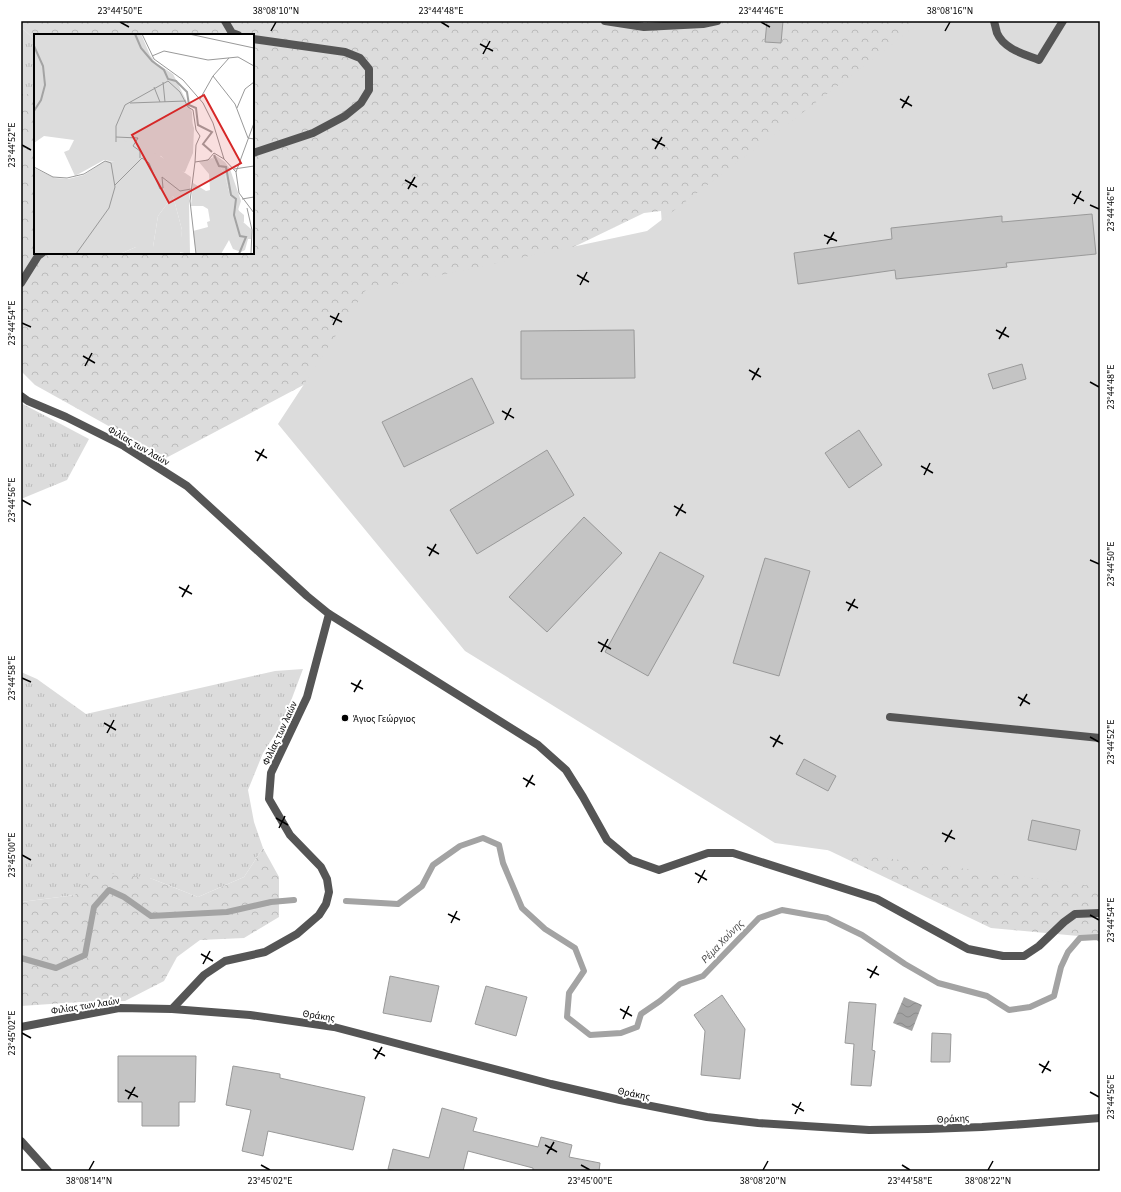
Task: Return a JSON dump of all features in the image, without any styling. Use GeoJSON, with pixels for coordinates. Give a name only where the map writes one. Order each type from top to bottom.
{"type":"FeatureCollection","features":[{"type":"Feature","properties":{"kind":"street"},"geometry":{"type":"LineString","coordinates":[[225,21],[232,33],[235,34]]}},
{"type":"Feature","properties":{"kind":"street"},"geometry":{"type":"LineString","coordinates":[[605,21],[644,27],[703,24],[717,21]]}},
{"type":"Feature","properties":{"kind":"street"},"geometry":{"type":"LineString","coordinates":[[994,21],[998,34],[1005,44],[1016,51],[1039,60],[1063,21]]}},
{"type":"Feature","properties":{"kind":"street"},"geometry":{"type":"LineString","coordinates":[[254,39],[345,52],[360,58],[369,69],[369,90],[361,103],[346,116],[313,133],[254,153]]}},
{"type":"Feature","properties":{"kind":"street"},"geometry":{"type":"LineString","coordinates":[[21,283],[41,254]]}},
{"type":"Feature","properties":{"kind":"street","name":"Φιλίας των λαών"},"geometry":{"type":"LineString","coordinates":[[21,396],[28,401],[66,417],[124,446],[187,486],[307,596],[329,614],[307,697],[271,773],[269,799],[290,835],[321,867],[327,879],[329,892],[326,904],[319,915],[297,934],[265,952],[225,961],[204,975],[172,1009],[119,1008],[21,1027]]}},
{"type":"Feature","properties":{"kind":"street"},"geometry":{"type":"LineString","coordinates":[[329,614],[538,745],[566,770],[583,796],[607,840],[631,860],[659,870],[708,853],[732,853],[877,899],[968,949],[1003,956],[1024,956],[1039,946],[1064,922],[1075,914],[1100,913]]}},
{"type":"Feature","properties":{"kind":"street"},"geometry":{"type":"LineString","coordinates":[[890,717],[1100,738]]}},
{"type":"Feature","properties":{"kind":"street","name":"Θράκης"},"geometry":{"type":"LineString","coordinates":[[172,1009],[250,1015],[334,1027],[551,1084],[620,1100],[707,1117],[758,1123],[868,1130],[928,1130],[1100,1118]]}},
{"type":"Feature","properties":{"kind":"street"},"geometry":{"type":"LineString","coordinates":[[21,1141],[48,1171]]}},
{"type":"Feature","properties":{"kind":"green space"},"geometry":{"type":"Polygon","coordinates":[[[21,21],[1100,21],[1100,938],[991,928],[700,789],[661,211],[644,213],[462,301],[166,458],[35,385],[21,371],[21,94],[34,94],[34,254],[254,254],[254,34],[34,34],[34,39],[21,27],[21,21]]]}},
{"type":"Feature","properties":{"kind":"green space"},"geometry":{"type":"Polygon","coordinates":[[[921,21],[1100,21],[1100,887],[775,843],[465,651],[278,424],[365,291],[647,231],[921,21]]]}},
{"type":"Feature","properties":{"kind":"green space"},"geometry":{"type":"Polygon","coordinates":[[[21,27],[34,39],[34,94],[21,94],[21,27]]]}},
{"type":"Feature","properties":{"kind":"green space"},"geometry":{"type":"Polygon","coordinates":[[[21,403],[89,439],[67,480],[21,499],[21,403]]]}},
{"type":"Feature","properties":{"kind":"green space"},"geometry":{"type":"Polygon","coordinates":[[[303,669],[283,722],[263,753],[248,790],[254,822],[263,848],[244,877],[198,897],[150,878],[75,895],[21,902],[21,672],[37,679],[86,714],[275,671],[303,669]]]}},
{"type":"Feature","properties":{"kind":"green space"},"geometry":{"type":"Polygon","coordinates":[[[263,848],[279,877],[279,917],[244,938],[200,940],[177,957],[164,981],[125,1001],[21,1006],[21,902],[75,895],[92,871],[150,878],[198,897],[244,877],[263,848]]]}},
{"type":"Feature","properties":{"kind":"water"},"geometry":{"type":"Polygon","coordinates":[[[904,997],[922,1005],[912,1031],[893,1023],[904,997]]]}},
{"type":"Feature","properties":{"kind":"building"},"geometry":{"type":"Polygon","coordinates":[[[767,21],[783,21],[781,43],[765,42],[767,21]]]}},
{"type":"Feature","properties":{"kind":"building"},"geometry":{"type":"Polygon","coordinates":[[[1092,214],[1096,254],[1006,263],[1007,267],[896,279],[895,270],[798,284],[794,253],[892,239],[891,228],[1002,216],[1002,222],[1092,214]]]}},
{"type":"Feature","properties":{"kind":"building"},"geometry":{"type":"Polygon","coordinates":[[[634,330],[635,378],[521,379],[521,331],[634,330]]]}},
{"type":"Feature","properties":{"kind":"building"},"geometry":{"type":"Polygon","coordinates":[[[1022,364],[1026,379],[993,389],[988,374],[1022,364]]]}},
{"type":"Feature","properties":{"kind":"building"},"geometry":{"type":"Polygon","coordinates":[[[472,378],[494,423],[404,467],[382,422],[472,378]]]}},
{"type":"Feature","properties":{"kind":"building"},"geometry":{"type":"Polygon","coordinates":[[[859,430],[882,465],[849,488],[825,453],[859,430]]]}},
{"type":"Feature","properties":{"kind":"building"},"geometry":{"type":"Polygon","coordinates":[[[547,450],[574,495],[477,554],[450,510],[547,450]]]}},
{"type":"Feature","properties":{"kind":"building"},"geometry":{"type":"Polygon","coordinates":[[[584,517],[622,553],[547,632],[509,597],[584,517]]]}},
{"type":"Feature","properties":{"kind":"building"},"geometry":{"type":"Polygon","coordinates":[[[660,552],[704,576],[648,676],[605,652],[660,552]]]}},
{"type":"Feature","properties":{"kind":"building"},"geometry":{"type":"Polygon","coordinates":[[[765,558],[810,571],[779,676],[733,663],[765,558]]]}},
{"type":"Feature","properties":{"kind":"building"},"geometry":{"type":"Polygon","coordinates":[[[804,759],[836,776],[828,791],[796,774],[804,759]]]}},
{"type":"Feature","properties":{"kind":"building"},"geometry":{"type":"Polygon","coordinates":[[[1032,820],[1080,830],[1076,850],[1028,840],[1032,820]]]}},
{"type":"Feature","properties":{"kind":"building"},"geometry":{"type":"Polygon","coordinates":[[[390,976],[439,986],[431,1022],[383,1013],[390,976]]]}},
{"type":"Feature","properties":{"kind":"building"},"geometry":{"type":"Polygon","coordinates":[[[486,986],[527,997],[516,1036],[475,1024],[486,986]]]}},
{"type":"Feature","properties":{"kind":"building"},"geometry":{"type":"Polygon","coordinates":[[[722,995],[745,1029],[740,1079],[701,1075],[705,1031],[694,1015],[722,995]]]}},
{"type":"Feature","properties":{"kind":"building"},"geometry":{"type":"Polygon","coordinates":[[[849,1002],[876,1004],[872,1050],[875,1051],[871,1086],[851,1085],[854,1044],[845,1043],[849,1002]]]}},
{"type":"Feature","properties":{"kind":"building"},"geometry":{"type":"Polygon","coordinates":[[[932,1033],[951,1034],[950,1062],[931,1062],[932,1033]]]}},
{"type":"Feature","properties":{"kind":"building"},"geometry":{"type":"Polygon","coordinates":[[[118,1056],[196,1056],[195,1102],[179,1102],[179,1126],[142,1126],[142,1102],[118,1102],[118,1056]]]}},
{"type":"Feature","properties":{"kind":"building"},"geometry":{"type":"Polygon","coordinates":[[[233,1066],[280,1074],[280,1078],[365,1097],[353,1150],[268,1131],[263,1156],[242,1151],[251,1110],[226,1105],[233,1066]]]}},
{"type":"Feature","properties":{"kind":"building"},"geometry":{"type":"Polygon","coordinates":[[[442,1108],[477,1118],[473,1131],[538,1147],[541,1137],[572,1145],[569,1157],[600,1163],[599,1171],[533,1171],[533,1168],[468,1151],[463,1171],[397,1171],[388,1169],[393,1149],[429,1158],[442,1108]]]}},
{"type":"Feature","properties":{"kind":"waterway","name":"Ρέμα Χούνης"},"geometry":{"type":"LineString","coordinates":[[346,901],[398,904],[422,886],[433,865],[460,846],[483,838],[499,845],[503,863],[522,908],[545,929],[575,948],[584,971],[569,993],[567,1017],[590,1035],[621,1033],[637,1027],[641,1014],[660,1001],[680,984],[703,976],[759,918],[782,910],[827,918],[862,935],[905,964],[938,983],[987,996],[1009,1010],[1030,1007],[1054,996],[1061,967],[1068,952],[1080,938],[1098,937],[1100,939]]}},
{"type":"Feature","properties":{"kind":"waterway"},"geometry":{"type":"LineString","coordinates":[[21,958],[56,968],[85,955],[94,907],[109,890],[124,897],[151,916],[227,912],[271,902],[294,900]]}},
{"type":"Feature","properties":{"kind":"place","name":"Άγιος Γεώργιος"},"geometry":{"type":"Point","coordinates":[345,718]}}]}
